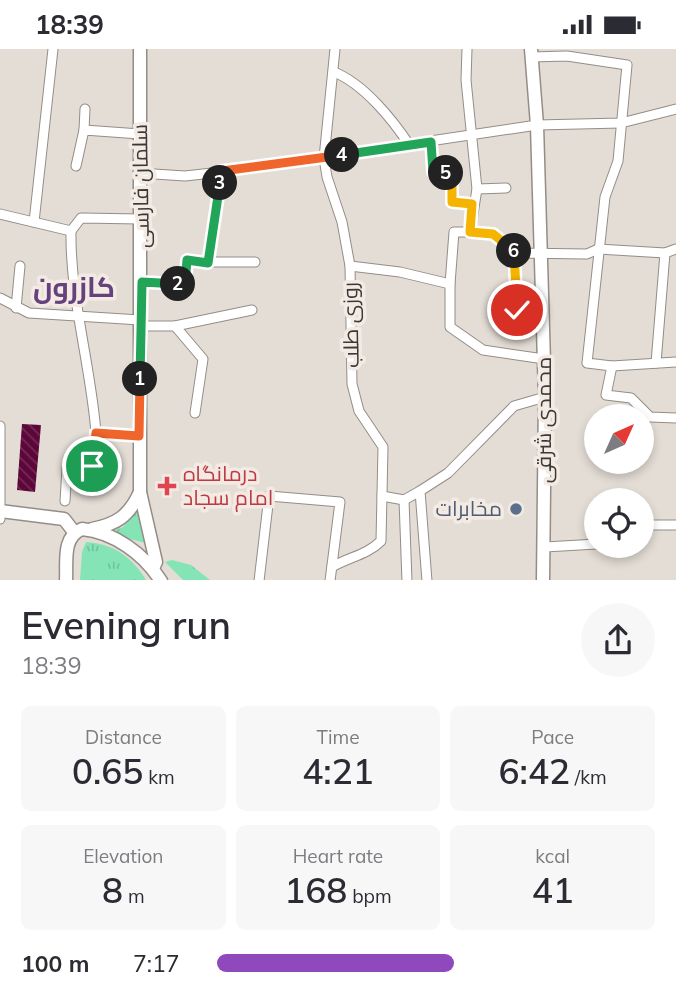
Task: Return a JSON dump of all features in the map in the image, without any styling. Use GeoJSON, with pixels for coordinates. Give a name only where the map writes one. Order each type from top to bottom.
{"type":"FeatureCollection","features":[{"type":"Feature","properties":{"kind":"main road","name":"سلمان فارسی"},"geometry":{"type":"LineString","coordinates":[[140,49],[140,492],[160,577]]}},
{"type":"Feature","properties":{"kind":"main road","name":"محمدی شرقی"},"geometry":{"type":"LineString","coordinates":[[531,53],[537,125],[545,397],[543,580]]}},
{"type":"Feature","properties":{"kind":"main road"},"geometry":{"type":"LineString","coordinates":[[74,532],[114,524],[131,511],[140,492]]}},
{"type":"Feature","properties":{"kind":"main road"},"geometry":{"type":"LineString","coordinates":[[0,511],[64,519],[74,532]]}},
{"type":"Feature","properties":{"kind":"main road"},"geometry":{"type":"LineString","coordinates":[[91,530],[130,547],[160,577]]}},
{"type":"Feature","properties":{"kind":"main road"},"geometry":{"type":"LineString","coordinates":[[66,580],[68,542],[74,532]]}},
{"type":"Feature","properties":{"kind":"street"},"geometry":{"type":"LineString","coordinates":[[34,222],[53,49]]}},
{"type":"Feature","properties":{"kind":"street","name":"روزی طلب"},"geometry":{"type":"LineString","coordinates":[[332,567],[348,557],[370,552],[381,541],[383,447],[359,411],[352,384],[350,266],[342,222],[327,177],[324,158],[335,49]]}},
{"type":"Feature","properties":{"kind":"street"},"geometry":{"type":"LineString","coordinates":[[467,49],[466,80],[477,189],[472,204],[470,232]]}},
{"type":"Feature","properties":{"kind":"street"},"geometry":{"type":"LineString","coordinates":[[531,53],[627,65],[618,161],[605,197],[598,249],[587,363],[612,366],[676,362]]}},
{"type":"Feature","properties":{"kind":"street"},"geometry":{"type":"LineString","coordinates":[[334,72],[349,78],[410,146]]}},
{"type":"Feature","properties":{"kind":"street"},"geometry":{"type":"LineString","coordinates":[[76,166],[84,130],[85,109]]}},
{"type":"Feature","properties":{"kind":"street"},"geometry":{"type":"LineString","coordinates":[[139,173],[185,176],[410,146],[537,125],[621,123],[676,109]]}},
{"type":"Feature","properties":{"kind":"street"},"geometry":{"type":"LineString","coordinates":[[84,130],[140,134]]}},
{"type":"Feature","properties":{"kind":"street"},"geometry":{"type":"LineString","coordinates":[[431,142],[433,172],[452,174],[452,202],[472,204]]}},
{"type":"Feature","properties":{"kind":"street"},"geometry":{"type":"LineString","coordinates":[[208,263],[222,171]]}},
{"type":"Feature","properties":{"kind":"street"},"geometry":{"type":"LineString","coordinates":[[477,189],[506,188]]}},
{"type":"Feature","properties":{"kind":"street"},"geometry":{"type":"LineString","coordinates":[[0,214],[71,231]]}},
{"type":"Feature","properties":{"kind":"street"},"geometry":{"type":"LineString","coordinates":[[65,501],[67,468],[92,466],[96,433],[92,381],[71,263],[71,231],[81,218],[140,219]]}},
{"type":"Feature","properties":{"kind":"street"},"geometry":{"type":"LineString","coordinates":[[544,359],[483,350],[450,327],[454,232],[493,234],[516,253],[587,254],[598,249],[665,253],[676,249]]}},
{"type":"Feature","properties":{"kind":"street"},"geometry":{"type":"LineString","coordinates":[[516,253],[517,310],[542,310]]}},
{"type":"Feature","properties":{"kind":"street"},"geometry":{"type":"LineString","coordinates":[[656,363],[665,253]]}},
{"type":"Feature","properties":{"kind":"street"},"geometry":{"type":"LineString","coordinates":[[142,282],[185,284],[187,260],[208,263],[255,262]]}},
{"type":"Feature","properties":{"kind":"street"},"geometry":{"type":"LineString","coordinates":[[16,308],[20,266]]}},
{"type":"Feature","properties":{"kind":"street"},"geometry":{"type":"LineString","coordinates":[[350,266],[400,272],[450,284]]}},
{"type":"Feature","properties":{"kind":"street"},"geometry":{"type":"LineString","coordinates":[[0,298],[29,313],[175,326],[251,310]]}},
{"type":"Feature","properties":{"kind":"street"},"geometry":{"type":"LineString","coordinates":[[175,326],[203,359],[195,413]]}},
{"type":"Feature","properties":{"kind":"street"},"geometry":{"type":"LineString","coordinates":[[612,366],[607,395],[631,398],[650,417],[676,418]]}},
{"type":"Feature","properties":{"kind":"street"},"geometry":{"type":"LineString","coordinates":[[382,496],[404,500],[420,491],[448,473],[514,406],[545,397]]}},
{"type":"Feature","properties":{"kind":"street"},"geometry":{"type":"LineString","coordinates":[[0,426],[0,519]]}},
{"type":"Feature","properties":{"kind":"street"},"geometry":{"type":"LineString","coordinates":[[96,433],[139,436]]}},
{"type":"Feature","properties":{"kind":"street"},"geometry":{"type":"LineString","coordinates":[[420,491],[427,580]]}},
{"type":"Feature","properties":{"kind":"street"},"geometry":{"type":"LineString","coordinates":[[259,580],[269,496],[340,502],[330,580]]}},
{"type":"Feature","properties":{"kind":"street"},"geometry":{"type":"LineString","coordinates":[[404,500],[407,580]]}},
{"type":"Feature","properties":{"kind":"street"},"geometry":{"type":"LineString","coordinates":[[654,525],[676,525]]}},
{"type":"Feature","properties":{"kind":"street"},"geometry":{"type":"LineString","coordinates":[[545,547],[584,545]]}},
{"type":"Feature","properties":{"kind":"green space"},"geometry":{"type":"Polygon","coordinates":[[[137,510],[145,543],[108,533],[123,527],[137,510]]]}},
{"type":"Feature","properties":{"kind":"green space"},"geometry":{"type":"Polygon","coordinates":[[[86,542],[121,553],[135,565],[146,580],[80,580],[82,552],[86,542]]]}},
{"type":"Feature","properties":{"kind":"green space"},"geometry":{"type":"Polygon","coordinates":[[[172,560],[191,565],[210,580],[183,580],[165,562],[172,560]]]}},
{"type":"Feature","properties":{"kind":"building"},"geometry":{"type":"Polygon","coordinates":[[[22,424],[41,425],[35,492],[17,490],[22,424]]]}},
{"type":"Feature","properties":{"kind":"place","name":"درمانگاه امام سجاد"},"geometry":{"type":"Point","coordinates":[167,486]}},
{"type":"Feature","properties":{"kind":"place","name":"مخابرات"},"geometry":{"type":"Point","coordinates":[516,509]}},
{"type":"Feature","properties":{"kind":"district","name":"کازرون"},"geometry":{"type":"Point","coordinates":[74,287]}},
{"type":"Feature","properties":{"kind":"route"},"geometry":{"type":"LineString","coordinates":[[92,466],[96,433],[139,436],[142,282],[185,284],[187,260],[208,263],[222,171],[431,142],[433,172],[452,174],[452,202],[472,204],[470,232],[493,234],[516,253],[517,310]]}}]}
